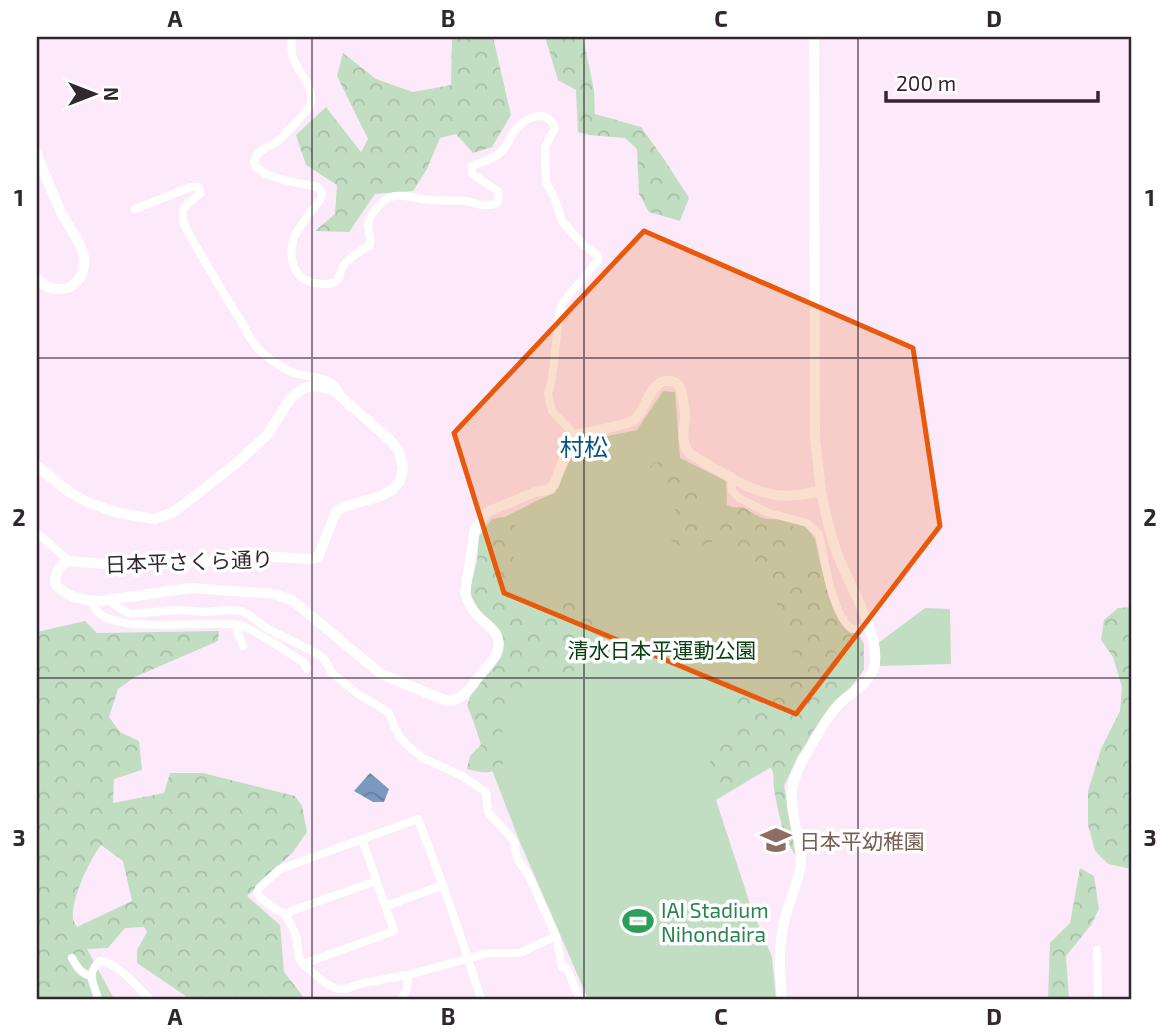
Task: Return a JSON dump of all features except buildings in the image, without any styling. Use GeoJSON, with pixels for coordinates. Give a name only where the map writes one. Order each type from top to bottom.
{"type":"FeatureCollection","features":[{"type":"Feature","properties":{"kind":"street"},"geometry":{"type":"LineString","coordinates":[[292,37],[293,59],[312,94],[311,106],[276,143],[263,149],[254,162],[256,168],[268,176],[318,187],[322,194],[293,242],[296,272],[304,281],[331,284],[337,280],[344,265],[370,245],[369,219],[384,200],[391,196],[485,205],[497,203],[498,191],[472,174],[471,167],[501,153],[519,125],[537,115],[546,116],[555,128],[545,146],[546,182],[562,221],[583,245],[598,256],[598,261],[562,303],[548,394],[552,411],[575,435],[630,423],[638,417],[646,400],[658,385],[673,382],[680,386],[682,393],[685,415],[683,433],[686,449],[690,454],[760,491],[777,495],[821,491]]}},
{"type":"Feature","properties":{"kind":"street"},"geometry":{"type":"LineString","coordinates":[[782,999],[780,943],[801,863],[792,788],[799,767],[829,717],[838,705],[872,675],[876,652],[869,627],[837,555],[821,491],[815,439],[814,37]]}},
{"type":"Feature","properties":{"kind":"street"},"geometry":{"type":"LineString","coordinates":[[37,154],[65,221],[81,245],[83,261],[79,278],[69,288],[49,288],[37,278]]}},
{"type":"Feature","properties":{"kind":"street"},"geometry":{"type":"LineString","coordinates":[[135,209],[191,187],[198,187],[200,194],[183,208],[184,224],[216,284],[251,340],[263,354],[293,373],[326,380],[337,387],[343,398]]}},
{"type":"Feature","properties":{"kind":"street","name":"日本平さくら通り"},"geometry":{"type":"LineString","coordinates":[[37,466],[69,492],[87,502],[118,513],[155,519],[174,512],[238,462],[268,434],[290,399],[299,391],[316,386],[333,390],[391,441],[399,451],[403,468],[400,481],[392,490],[336,512],[318,557],[129,566],[69,561],[58,569],[55,583],[71,596],[92,601],[191,588],[274,594],[292,600],[381,674],[430,695],[454,701],[461,698],[493,660],[499,644],[497,634],[473,611],[465,593],[475,529],[487,512],[554,485],[575,435]]}},
{"type":"Feature","properties":{"kind":"street"},"geometry":{"type":"LineString","coordinates":[[731,477],[732,490],[739,498],[769,513],[801,520],[814,528],[819,534],[836,609],[842,620],[852,629],[869,627]]}},
{"type":"Feature","properties":{"kind":"street"},"geometry":{"type":"LineString","coordinates":[[37,533],[69,561]]}},
{"type":"Feature","properties":{"kind":"street"},"geometry":{"type":"LineString","coordinates":[[110,600],[130,614],[178,610],[241,611],[318,654],[332,673],[358,694],[388,712],[399,736],[407,745],[423,758],[462,776],[486,792],[488,812],[514,841],[517,858],[530,876],[556,936],[562,967],[566,967],[580,999]]}},
{"type":"Feature","properties":{"kind":"street"},"geometry":{"type":"LineString","coordinates":[[92,601],[96,610],[104,617],[119,622],[139,625],[235,625],[247,628],[300,660],[307,669]]}},
{"type":"Feature","properties":{"kind":"street"},"geometry":{"type":"LineString","coordinates":[[235,625],[243,646]]}},
{"type":"Feature","properties":{"kind":"street"},"geometry":{"type":"LineString","coordinates":[[481,999],[468,958],[443,885],[418,819],[280,869],[259,888],[257,893],[261,898],[286,915],[296,935],[299,958],[303,964],[325,984],[337,989],[408,975],[468,958],[488,953],[520,953],[556,936]]}},
{"type":"Feature","properties":{"kind":"street"},"geometry":{"type":"LineString","coordinates":[[303,964],[394,931],[362,839]]}},
{"type":"Feature","properties":{"kind":"street"},"geometry":{"type":"LineString","coordinates":[[286,915],[376,881]]}},
{"type":"Feature","properties":{"kind":"street"},"geometry":{"type":"LineString","coordinates":[[386,906],[443,885]]}},
{"type":"Feature","properties":{"kind":"street"},"geometry":{"type":"LineString","coordinates":[[1097,950],[1098,999]]}},
{"type":"Feature","properties":{"kind":"street"},"geometry":{"type":"LineString","coordinates":[[72,958],[80,971],[91,976]]}},
{"type":"Feature","properties":{"kind":"street"},"geometry":{"type":"LineString","coordinates":[[98,999],[91,976],[93,968],[104,961],[120,970],[150,999]]}},
{"type":"Feature","properties":{"kind":"street"},"geometry":{"type":"LineString","coordinates":[[402,999],[407,989],[408,975]]}},
{"type":"Feature","properties":{"kind":"highlighted area"},"geometry":{"type":"Polygon","coordinates":[[[644,231],[913,348],[940,526],[796,714],[504,593],[454,433],[644,231]]]}},
{"type":"Feature","properties":{"kind":"green space"},"geometry":{"type":"Polygon","coordinates":[[[452,37],[493,37],[511,115],[492,147],[473,153],[456,134],[440,138],[427,169],[413,191],[375,194],[349,232],[315,231],[335,214],[337,185],[306,165],[296,135],[326,107],[361,152],[368,139],[337,76],[343,53],[376,79],[413,92],[451,85],[452,37]]]}},
{"type":"Feature","properties":{"kind":"green space"},"geometry":{"type":"Polygon","coordinates":[[[545,37],[583,37],[594,90],[595,114],[641,127],[689,198],[680,221],[649,212],[639,194],[637,149],[625,138],[578,132],[576,90],[558,80],[545,37]]]}},
{"type":"Feature","properties":{"kind":"green space","name":"清水日本平運動公園"},"geometry":{"type":"Polygon","coordinates":[[[663,391],[675,392],[680,458],[726,481],[727,505],[766,519],[801,520],[815,539],[834,620],[864,643],[864,670],[791,765],[773,766],[716,800],[752,910],[772,957],[776,999],[588,999],[519,840],[467,705],[503,665],[476,590],[485,527],[555,493],[578,442],[637,430],[663,391]]]}},
{"type":"Feature","properties":{"kind":"green space"},"geometry":{"type":"Polygon","coordinates":[[[668,461],[689,469],[697,486],[704,520],[726,508],[743,507],[764,520],[783,521],[797,529],[795,544],[783,564],[787,573],[809,568],[820,572],[849,630],[857,634],[863,643],[863,657],[844,652],[829,653],[827,666],[839,692],[803,745],[784,786],[797,857],[788,843],[782,824],[770,767],[756,770],[732,785],[718,784],[710,770],[710,748],[733,737],[735,712],[732,701],[724,690],[725,676],[756,690],[763,691],[772,687],[785,677],[792,665],[793,653],[789,636],[762,576],[738,547],[727,541],[718,541],[691,551],[669,539],[676,513],[672,498],[651,476],[650,467],[654,463],[668,461]]]}},
{"type":"Feature","properties":{"kind":"green space"},"geometry":{"type":"Polygon","coordinates":[[[503,517],[516,526],[509,588],[512,606],[527,619],[536,619],[547,607],[587,599],[595,608],[599,623],[597,641],[580,668],[541,680],[529,699],[502,712],[503,765],[490,772],[482,772],[467,769],[470,756],[481,745],[468,703],[473,689],[501,651],[471,602],[471,584],[477,561],[479,536],[492,519],[503,517]]]}},
{"type":"Feature","properties":{"kind":"green space"},"geometry":{"type":"Polygon","coordinates":[[[1132,607],[1131,869],[1108,864],[1095,851],[1088,825],[1088,791],[1101,749],[1120,711],[1122,687],[1113,657],[1101,640],[1104,620],[1118,608],[1132,607]]]}},
{"type":"Feature","properties":{"kind":"green space"},"geometry":{"type":"Polygon","coordinates":[[[925,608],[950,609],[951,664],[880,666],[878,643],[925,608]]]}},
{"type":"Feature","properties":{"kind":"green space"},"geometry":{"type":"Polygon","coordinates":[[[85,621],[97,633],[219,631],[218,641],[135,677],[118,689],[109,717],[120,732],[139,741],[142,770],[114,779],[113,803],[164,793],[170,773],[203,773],[295,796],[302,806],[307,832],[293,852],[247,896],[280,925],[284,972],[305,999],[186,999],[187,997],[137,963],[137,950],[147,932],[144,927],[125,928],[108,948],[87,949],[113,997],[37,999],[37,632],[85,621]],[[101,845],[91,860],[75,900],[73,918],[77,927],[132,901],[123,861],[101,845]]]}},
{"type":"Feature","properties":{"kind":"green space"},"geometry":{"type":"Polygon","coordinates":[[[1080,868],[1094,876],[1099,909],[1091,925],[1066,956],[1069,999],[1048,999],[1050,943],[1070,923],[1080,868]]]}},
{"type":"Feature","properties":{"kind":"water"},"geometry":{"type":"Polygon","coordinates":[[[370,773],[389,789],[384,802],[373,802],[354,791],[370,773]]]}},
{"type":"Feature","properties":{"kind":"place","name":"日本平幼稚園"},"geometry":{"type":"Point","coordinates":[776,840]}},
{"type":"Feature","properties":{"kind":"place","name":"IAI Stadium Nihondaira"},"geometry":{"type":"Point","coordinates":[638,921]}},
{"type":"Feature","properties":{"kind":"district","name":"村松"},"geometry":{"type":"Point","coordinates":[584,446]}}]}
